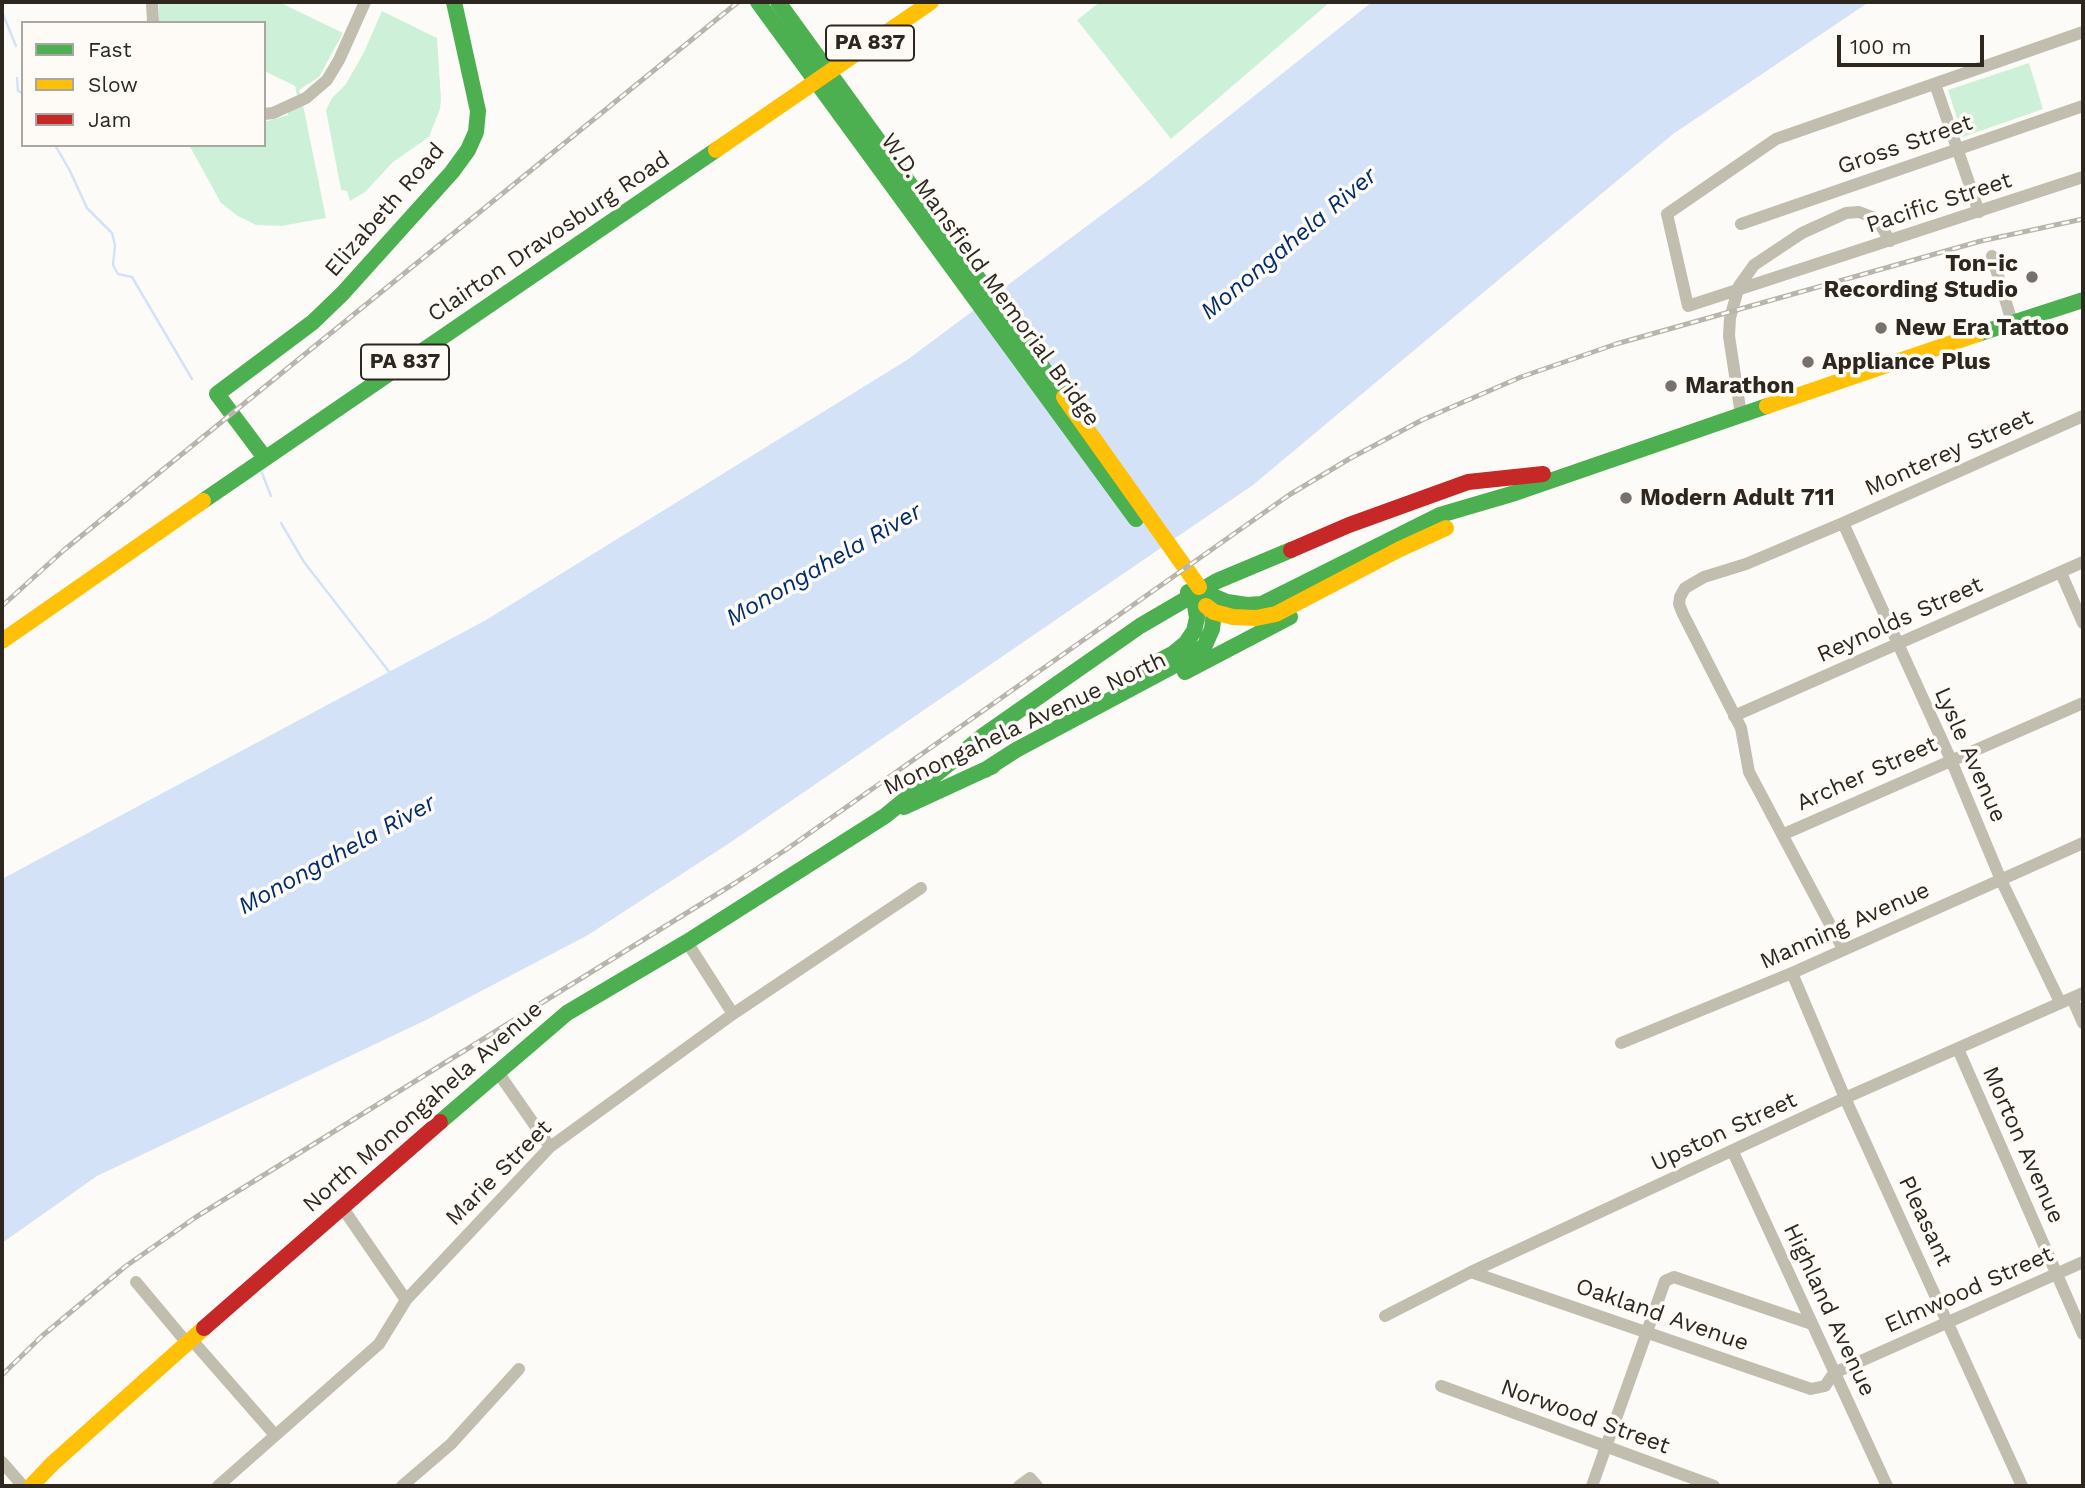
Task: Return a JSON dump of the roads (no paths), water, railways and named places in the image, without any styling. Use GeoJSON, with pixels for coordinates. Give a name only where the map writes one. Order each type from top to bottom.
{"type":"FeatureCollection","features":[{"type":"Feature","properties":{"kind":"main road","name":"Elizabeth Road"},"geometry":{"type":"LineString","coordinates":[[265,458],[217,394],[313,322],[343,293],[443,182],[468,150],[476,132],[478,111],[454,2]]}},
{"type":"Feature","properties":{"kind":"main road"},"geometry":{"type":"LineString","coordinates":[[746,2],[816,87]]}},
{"type":"Feature","properties":{"kind":"main road","name":"W.D. Mansfield Memorial Bridge"},"geometry":{"type":"LineString","coordinates":[[758,2],[816,87],[1190,582]]}},
{"type":"Feature","properties":{"kind":"main road","name":"W.D. Mansfield Memorial Bridge"},"geometry":{"type":"LineString","coordinates":[[778,2],[1190,582]]}},
{"type":"Feature","properties":{"kind":"main road","name":"PA 837"},"geometry":{"type":"LineString","coordinates":[[816,87],[931,2]]}},
{"type":"Feature","properties":{"kind":"main road","name":"Clairton Dravosburg Road"},"geometry":{"type":"LineString","coordinates":[[2,641],[265,458],[816,87]]}},
{"type":"Feature","properties":{"kind":"main road"},"geometry":{"type":"LineString","coordinates":[[1206,603],[1262,604],[1440,515],[1515,493],[2083,300]]}},
{"type":"Feature","properties":{"kind":"main road","name":"Monongahela Avenue North"},"geometry":{"type":"LineString","coordinates":[[885,816],[984,735],[1140,626],[1217,582],[1349,525],[1468,482],[1519,478],[1590,466]]}},
{"type":"Feature","properties":{"kind":"main road","name":"Monongahela Avenue North"},"geometry":{"type":"LineString","coordinates":[[885,816],[1064,734],[1209,660],[1429,541],[1446,528],[1515,493]]}},
{"type":"Feature","properties":{"kind":"main road"},"geometry":{"type":"LineString","coordinates":[[1206,603],[1244,618],[1276,614],[1400,548],[1446,528]]}},
{"type":"Feature","properties":{"kind":"main road"},"geometry":{"type":"LineString","coordinates":[[985,770],[1016,750],[1195,655],[1205,645],[1212,629],[1206,603],[1190,582]]}},
{"type":"Feature","properties":{"kind":"main road"},"geometry":{"type":"LineString","coordinates":[[885,816],[961,769],[1174,653],[1186,643],[1194,631],[1197,618],[1206,603]]}},
{"type":"Feature","properties":{"kind":"main road","name":"North Monongahela Avenue"},"geometry":{"type":"LineString","coordinates":[[31,1486],[189,1341],[497,1071],[568,1013],[687,942],[885,816]]}},
{"type":"Feature","properties":{"kind":"street"},"geometry":{"type":"LineString","coordinates":[[152,2],[153,21]]}},
{"type":"Feature","properties":{"kind":"street"},"geometry":{"type":"LineString","coordinates":[[266,114],[306,98],[327,80],[365,2]]}},
{"type":"Feature","properties":{"kind":"street"},"geometry":{"type":"LineString","coordinates":[[1979,212],[1935,84],[2083,32]]}},
{"type":"Feature","properties":{"kind":"street","name":"Pacific Street"},"geometry":{"type":"LineString","coordinates":[[1935,84],[1776,139],[1667,214],[1688,306],[2083,177]]}},
{"type":"Feature","properties":{"kind":"street","name":"Gross Street"},"geometry":{"type":"LineString","coordinates":[[1741,224],[2083,107]]}},
{"type":"Feature","properties":{"kind":"street"},"geometry":{"type":"LineString","coordinates":[[1741,415],[1729,336],[1734,300],[1745,275],[1768,254],[1802,233],[1846,213],[1859,212],[1872,217],[1890,241]]}},
{"type":"Feature","properties":{"kind":"street"},"geometry":{"type":"LineString","coordinates":[[1992,256],[2012,322]]}},
{"type":"Feature","properties":{"kind":"street","name":"Monterey Street"},"geometry":{"type":"LineString","coordinates":[[1734,716],[1679,604],[1685,588],[1704,577],[1746,564],[1843,523],[2083,416]]}},
{"type":"Feature","properties":{"kind":"street","name":"Lysle Avenue"},"geometry":{"type":"LineString","coordinates":[[1843,523],[1951,760],[2001,880],[2072,998],[2083,1023]]}},
{"type":"Feature","properties":{"kind":"street","name":"Reynolds Street"},"geometry":{"type":"LineString","coordinates":[[1734,716],[2083,562]]}},
{"type":"Feature","properties":{"kind":"street"},"geometry":{"type":"LineString","coordinates":[[2061,573],[2083,624]]}},
{"type":"Feature","properties":{"kind":"street","name":"Archer Street"},"geometry":{"type":"LineString","coordinates":[[1784,835],[2083,703]]}},
{"type":"Feature","properties":{"kind":"street"},"geometry":{"type":"LineString","coordinates":[[1734,716],[1741,728],[1749,772],[1843,949]]}},
{"type":"Feature","properties":{"kind":"street","name":"Manning Avenue"},"geometry":{"type":"LineString","coordinates":[[1621,1043],[1792,972],[2083,843]]}},
{"type":"Feature","properties":{"kind":"street","name":"Marie Street"},"geometry":{"type":"LineString","coordinates":[[218,1486],[379,1345],[406,1300],[550,1147],[733,1014],[921,888]]}},
{"type":"Feature","properties":{"kind":"street"},"geometry":{"type":"LineString","coordinates":[[687,942],[733,1014]]}},
{"type":"Feature","properties":{"kind":"street","name":"Pleasant"},"geometry":{"type":"LineString","coordinates":[[1792,972],[1845,1098],[2022,1486]]}},
{"type":"Feature","properties":{"kind":"street","name":"Upston Street"},"geometry":{"type":"LineString","coordinates":[[1385,1316],[1472,1272],[1845,1098],[2072,998]]}},
{"type":"Feature","properties":{"kind":"street","name":"Morton Avenue"},"geometry":{"type":"LineString","coordinates":[[1958,1049],[2083,1334]]}},
{"type":"Feature","properties":{"kind":"street"},"geometry":{"type":"LineString","coordinates":[[497,1071],[550,1147]]}},
{"type":"Feature","properties":{"kind":"street","name":"Highland Avenue"},"geometry":{"type":"LineString","coordinates":[[1734,1152],[1887,1486]]}},
{"type":"Feature","properties":{"kind":"street"},"geometry":{"type":"LineString","coordinates":[[342,1207],[406,1300]]}},
{"type":"Feature","properties":{"kind":"street","name":"Elmwood Street"},"geometry":{"type":"LineString","coordinates":[[1834,1373],[2083,1262]]}},
{"type":"Feature","properties":{"kind":"street","name":"Oakland Avenue"},"geometry":{"type":"LineString","coordinates":[[1472,1272],[1811,1389],[1825,1386],[1834,1373]]}},
{"type":"Feature","properties":{"kind":"street"},"geometry":{"type":"LineString","coordinates":[[1592,1486],[1665,1281],[1674,1277],[1812,1324]]}},
{"type":"Feature","properties":{"kind":"street"},"geometry":{"type":"LineString","coordinates":[[136,1282],[275,1435]]}},
{"type":"Feature","properties":{"kind":"street"},"geometry":{"type":"LineString","coordinates":[[402,1486],[451,1444],[519,1369]]}},
{"type":"Feature","properties":{"kind":"street","name":"Norwood Street"},"geometry":{"type":"LineString","coordinates":[[1441,1385],[1605,1448],[1714,1486]]}},
{"type":"Feature","properties":{"kind":"street"},"geometry":{"type":"LineString","coordinates":[[2,1462],[23,1486]]}},
{"type":"Feature","properties":{"kind":"street"},"geometry":{"type":"LineString","coordinates":[[1019,1486],[1034,1482]]}},
{"type":"Feature","properties":{"kind":"water","name":"Monongahela River"},"geometry":{"type":"Polygon","coordinates":[[[1372,2],[1869,2],[1673,134],[1253,485],[728,844],[588,935],[426,1020],[97,1176],[2,1243],[2,879],[486,620],[907,360],[1150,179],[1372,2]]]}},
{"type":"Feature","properties":{"kind":"waterway"},"geometry":{"type":"LineString","coordinates":[[2,12],[16,46]]}},
{"type":"Feature","properties":{"kind":"waterway"},"geometry":{"type":"LineString","coordinates":[[17,78],[18,91],[21,92]]}},
{"type":"Feature","properties":{"kind":"waterway"},"geometry":{"type":"LineString","coordinates":[[56,147],[87,208],[112,233],[115,245],[113,265],[118,274],[132,277],[192,379]]}},
{"type":"Feature","properties":{"kind":"waterway"},"geometry":{"type":"LineString","coordinates":[[262,473],[271,496]]}},
{"type":"Feature","properties":{"kind":"waterway"},"geometry":{"type":"LineString","coordinates":[[281,523],[304,562],[390,673]]}},
{"type":"Feature","properties":{"kind":"railway"},"geometry":{"type":"LineString","coordinates":[[2,606],[64,550],[738,2]]}},
{"type":"Feature","properties":{"kind":"railway"},"geometry":{"type":"LineString","coordinates":[[2,1375],[42,1336],[126,1266],[196,1217],[787,849],[1289,495],[1349,459],[1422,420],[1521,377],[1616,344],[1981,241],[2083,219]]}},
{"type":"Feature","properties":{"kind":"place","name":"Ton-ic Recording Studio"},"geometry":{"type":"Point","coordinates":[2032,277]}},
{"type":"Feature","properties":{"kind":"place","name":"New Era Tattoo"},"geometry":{"type":"Point","coordinates":[1881,328]}},
{"type":"Feature","properties":{"kind":"place","name":"Appliance Plus"},"geometry":{"type":"Point","coordinates":[1808,362]}},
{"type":"Feature","properties":{"kind":"place","name":"Marathon"},"geometry":{"type":"Point","coordinates":[1671,386]}},
{"type":"Feature","properties":{"kind":"place","name":"Modern Adult 711"},"geometry":{"type":"Point","coordinates":[1626,498]}}]}
